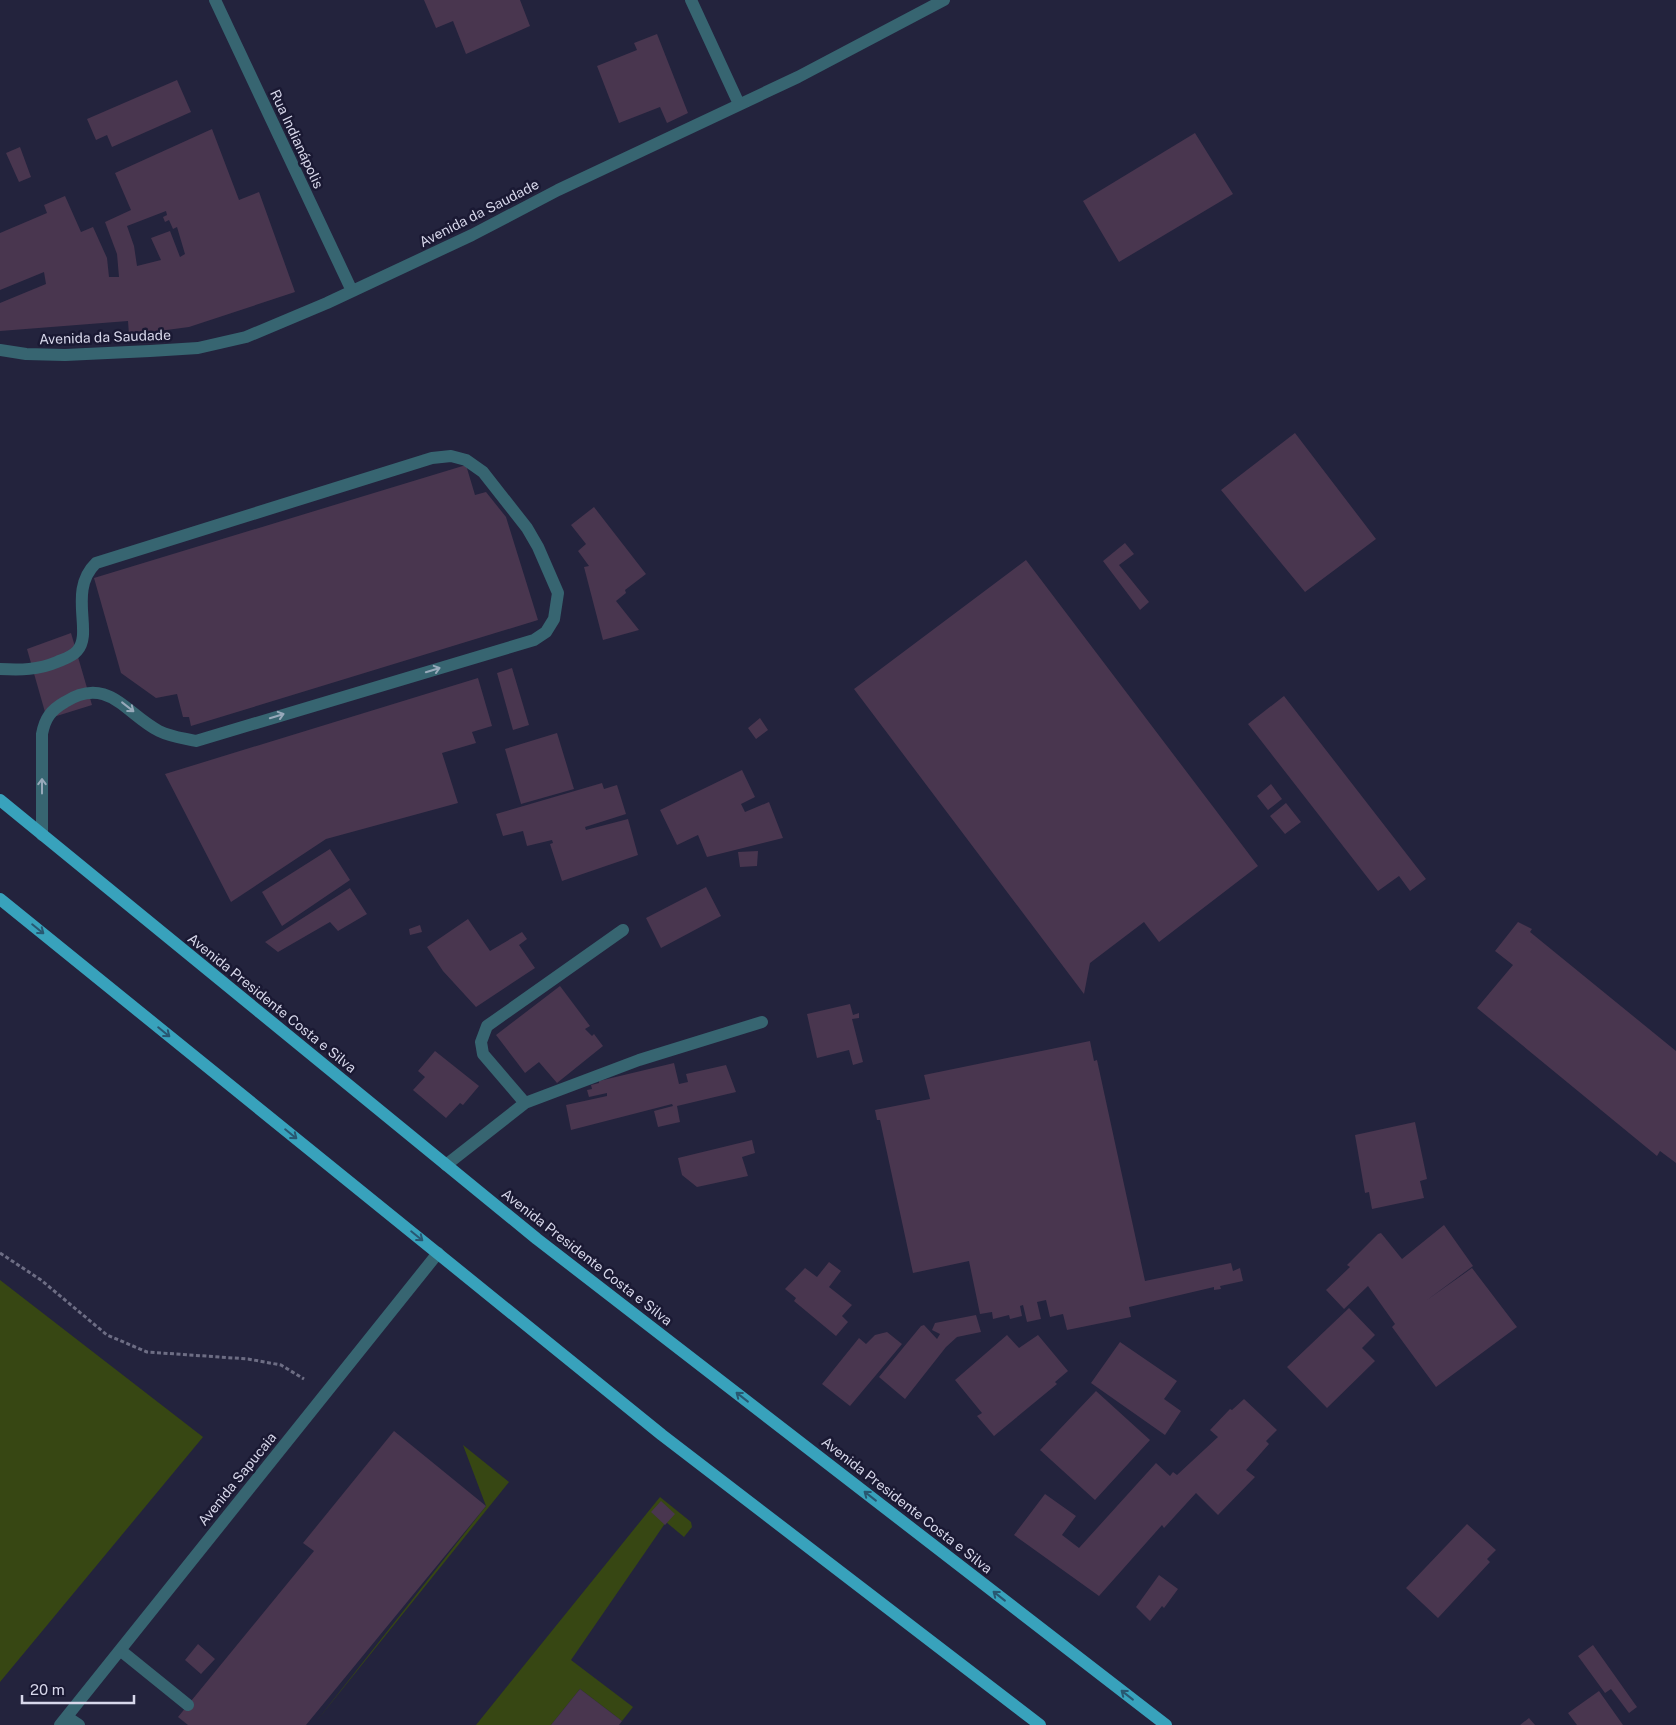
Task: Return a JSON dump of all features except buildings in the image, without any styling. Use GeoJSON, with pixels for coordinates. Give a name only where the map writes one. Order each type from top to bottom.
{"type":"FeatureCollection","features":[{"type":"Feature","properties":{"kind":"main road","name":"Avenida Presidente Costa e Silva"},"geometry":{"type":"LineString","coordinates":[[0,800],[538,1239],[1166,1725]]}},
{"type":"Feature","properties":{"kind":"main road"},"geometry":{"type":"LineString","coordinates":[[0,899],[662,1435],[1040,1725]]}},
{"type":"Feature","properties":{"kind":"street","name":"Rua Indianápolis"},"geometry":{"type":"LineString","coordinates":[[215,0],[352,291]]}},
{"type":"Feature","properties":{"kind":"street"},"geometry":{"type":"LineString","coordinates":[[691,0],[739,104]]}},
{"type":"Feature","properties":{"kind":"street","name":"Avenida da Saudade"},"geometry":{"type":"LineString","coordinates":[[0,350],[26,354],[64,355],[198,348],[246,337],[352,291],[798,76],[944,0]]}},
{"type":"Feature","properties":{"kind":"street"},"geometry":{"type":"LineString","coordinates":[[0,669],[40,669],[69,657],[79,650],[82,640],[82,586],[87,572],[96,563],[432,458],[451,456],[466,460],[483,472],[527,528],[538,547],[558,593],[554,619],[546,632],[534,640],[196,741],[173,736],[158,730],[119,700],[94,692],[71,698],[53,709],[44,722],[42,734],[42,835]]}},
{"type":"Feature","properties":{"kind":"street"},"geometry":{"type":"LineString","coordinates":[[525,1103],[483,1054],[481,1042],[487,1026],[623,930]]}},
{"type":"Feature","properties":{"kind":"street"},"geometry":{"type":"LineString","coordinates":[[446,1165],[525,1103],[639,1060],[762,1022]]}},
{"type":"Feature","properties":{"kind":"street","name":"Avenida Sapucaia"},"geometry":{"type":"LineString","coordinates":[[64,1721],[438,1253]]}},
{"type":"Feature","properties":{"kind":"street"},"geometry":{"type":"LineString","coordinates":[[120,1650],[188,1705]]}},
{"type":"Feature","properties":{"kind":"street"},"geometry":{"type":"LineString","coordinates":[[64,1721],[78,1725]]}},
{"type":"Feature","properties":{"kind":"path"},"geometry":{"type":"LineString","coordinates":[[0,1253],[41,1280],[107,1334],[147,1352],[248,1359],[281,1365],[325,1393]]}},
{"type":"Feature","properties":{"kind":"green space"},"geometry":{"type":"Polygon","coordinates":[[[0,1280],[203,1437],[0,1682],[0,1280]]]}},
{"type":"Feature","properties":{"kind":"green space"},"geometry":{"type":"Polygon","coordinates":[[[463,1445],[509,1482],[315,1723],[486,1506],[463,1445]]]}},
{"type":"Feature","properties":{"kind":"green space"},"geometry":{"type":"Polygon","coordinates":[[[660,1497],[691,1522],[692,1527],[684,1537],[666,1522],[571,1660],[633,1707],[622,1721],[580,1689],[551,1725],[476,1725],[660,1497]]]}}]}
